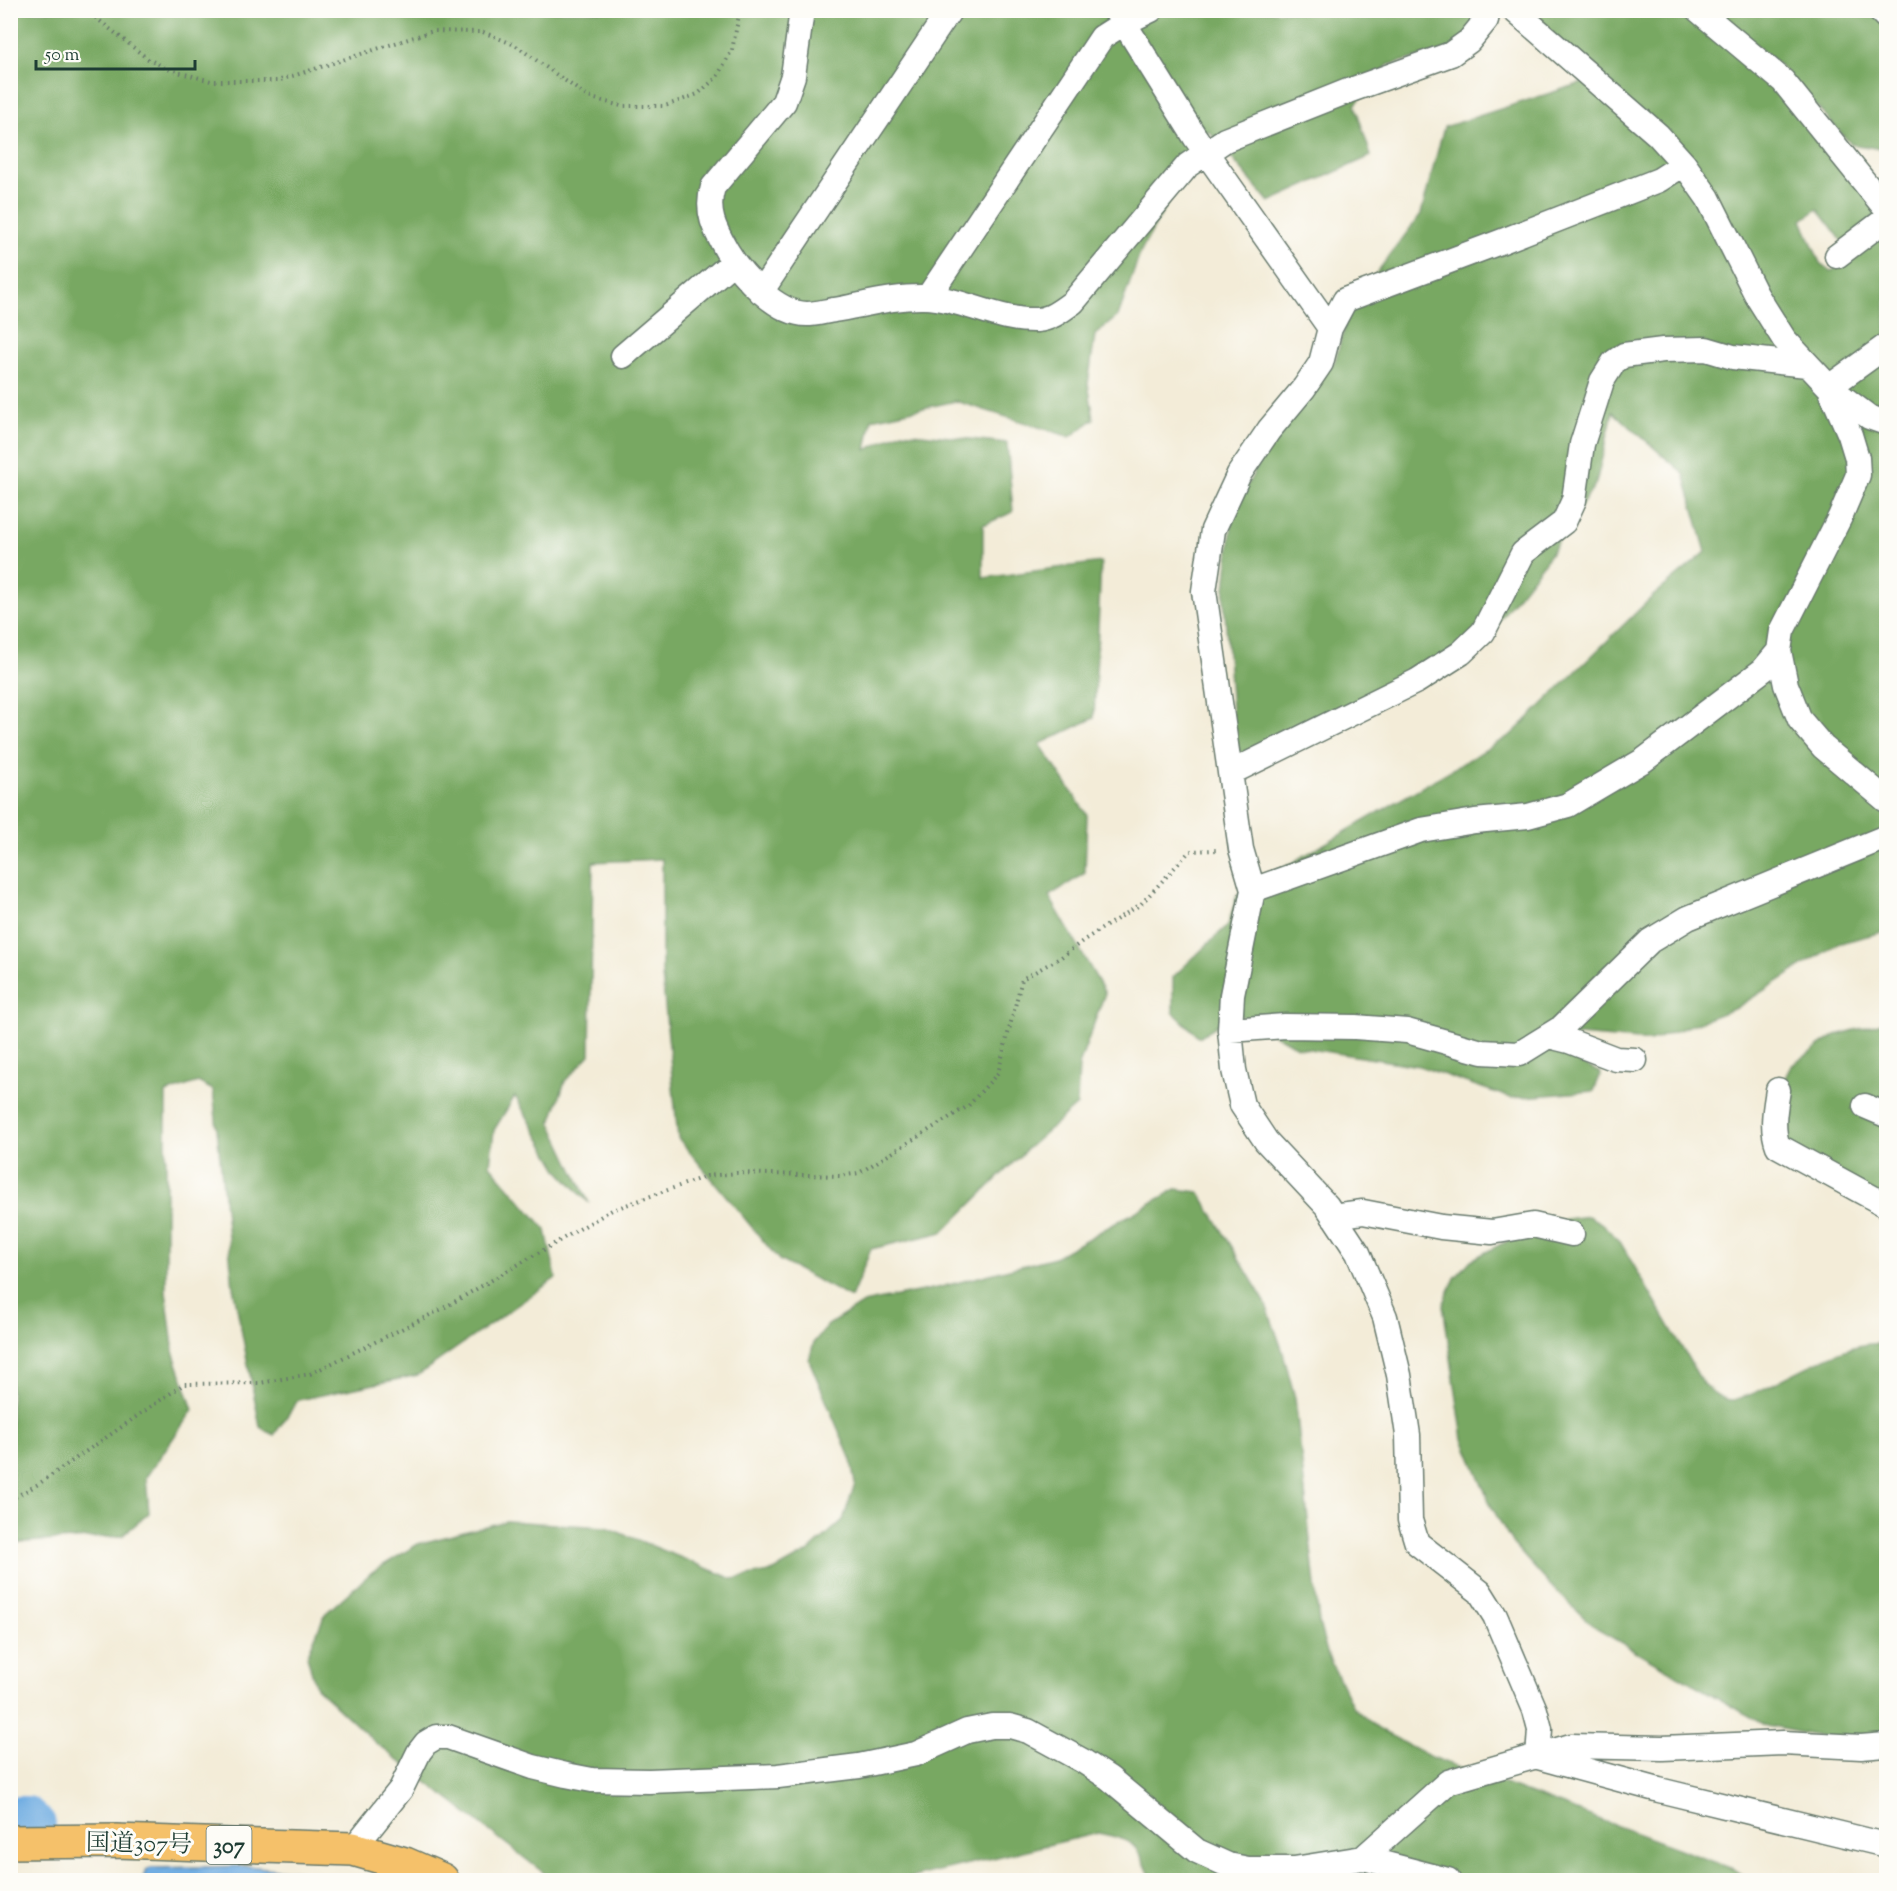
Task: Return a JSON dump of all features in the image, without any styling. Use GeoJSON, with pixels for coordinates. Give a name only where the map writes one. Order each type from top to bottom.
{"type":"FeatureCollection","features":[{"type":"Feature","properties":{"kind":"highway","name":"国道307号"},"geometry":{"type":"LineString","coordinates":[[10,1842],[116,1841],[353,1849],[405,1864],[442,1881]]}},
{"type":"Feature","properties":{"kind":"street"},"geometry":{"type":"LineString","coordinates":[[802,10],[793,76],[784,102],[713,188],[708,202],[716,232],[733,262],[761,292],[783,308],[806,315],[910,297],[928,297],[1018,318],[1038,320],[1056,314],[1073,302],[1188,165],[1206,152],[1225,140],[1348,91],[1451,54],[1469,42],[1486,20],[1488,10]]}},
{"type":"Feature","properties":{"kind":"street"},"geometry":{"type":"LineString","coordinates":[[761,292],[950,10]]}},
{"type":"Feature","properties":{"kind":"street"},"geometry":{"type":"LineString","coordinates":[[928,297],[1102,37],[1120,17],[1151,10]]}},
{"type":"Feature","properties":{"kind":"street"},"geometry":{"type":"LineString","coordinates":[[1514,10],[1658,135],[1684,164],[1708,198],[1756,296],[1784,339],[1829,387],[1869,417],[1887,423]]}},
{"type":"Feature","properties":{"kind":"street"},"geometry":{"type":"LineString","coordinates":[[1698,10],[1783,81],[1887,209]]}},
{"type":"Feature","properties":{"kind":"street"},"geometry":{"type":"LineString","coordinates":[[1879,10],[1887,17]]}},
{"type":"Feature","properties":{"kind":"street"},"geometry":{"type":"LineString","coordinates":[[1120,17],[1206,152],[1330,328]]}},
{"type":"Feature","properties":{"kind":"street"},"geometry":{"type":"LineString","coordinates":[[1538,1757],[1540,1729],[1535,1710],[1495,1616],[1480,1592],[1417,1543],[1410,1520],[1408,1435],[1399,1375],[1385,1317],[1358,1253],[1327,1206],[1266,1142],[1242,1105],[1234,1070],[1230,1030],[1232,994],[1253,890],[1241,849],[1204,591],[1213,530],[1239,474],[1269,430],[1304,388],[1321,363],[1330,328],[1345,300],[1648,184],[1684,164]]}},
{"type":"Feature","properties":{"kind":"street"},"geometry":{"type":"LineString","coordinates":[[1837,256],[1887,219]]}},
{"type":"Feature","properties":{"kind":"street"},"geometry":{"type":"LineString","coordinates":[[623,356],[733,262]]}},
{"type":"Feature","properties":{"kind":"street"},"geometry":{"type":"LineString","coordinates":[[1829,387],[1887,346]]}},
{"type":"Feature","properties":{"kind":"street"},"geometry":{"type":"LineString","coordinates":[[1230,773],[1417,681],[1461,653],[1483,632],[1523,553],[1564,522],[1574,500],[1582,444],[1602,381],[1614,362],[1624,355],[1663,350],[1706,349],[1733,357],[1807,365]]}},
{"type":"Feature","properties":{"kind":"street"},"geometry":{"type":"LineString","coordinates":[[1829,387],[1850,435],[1857,458],[1858,475],[1840,517],[1782,631],[1779,651],[1786,685],[1800,720],[1823,747],[1887,800]]}},
{"type":"Feature","properties":{"kind":"street"},"geometry":{"type":"LineString","coordinates":[[1253,890],[1421,830],[1475,821],[1528,816],[1568,805],[1653,754],[1763,670],[1779,651]]}},
{"type":"Feature","properties":{"kind":"street"},"geometry":{"type":"LineString","coordinates":[[1230,1030],[1285,1026],[1396,1030],[1482,1052],[1519,1054],[1561,1028],[1650,941],[1679,923],[1887,837]]}},
{"type":"Feature","properties":{"kind":"street"},"geometry":{"type":"LineString","coordinates":[[1549,1036],[1616,1059],[1635,1060]]}},
{"type":"Feature","properties":{"kind":"street"},"geometry":{"type":"LineString","coordinates":[[1778,1090],[1774,1135],[1778,1146],[1887,1205]]}},
{"type":"Feature","properties":{"kind":"street"},"geometry":{"type":"LineString","coordinates":[[1334,1216],[1363,1212],[1441,1227],[1492,1232],[1533,1225],[1572,1234]]}},
{"type":"Feature","properties":{"kind":"street"},"geometry":{"type":"LineString","coordinates":[[353,1849],[401,1789],[419,1752],[426,1743],[436,1737],[448,1737],[533,1767],[566,1775],[592,1780],[649,1781],[778,1776],[860,1766],[916,1754],[967,1731],[992,1726],[1010,1726],[1028,1731],[1109,1779],[1197,1851],[1213,1860],[1248,1869],[1282,1869],[1363,1858],[1448,1881]]}},
{"type":"Feature","properties":{"kind":"street"},"geometry":{"type":"LineString","coordinates":[[1363,1858],[1448,1782],[1571,1746],[1662,1748],[1783,1743],[1861,1747],[1887,1745]]}},
{"type":"Feature","properties":{"kind":"street"},"geometry":{"type":"LineString","coordinates":[[1538,1757],[1659,1790],[1887,1845]]}},
{"type":"Feature","properties":{"kind":"path"},"geometry":{"type":"LineString","coordinates":[[86,10],[148,59],[170,70],[211,81],[277,81],[433,31],[483,32],[515,45],[588,96],[621,106],[665,106],[699,94],[717,76],[732,50],[740,10]]}},
{"type":"Feature","properties":{"kind":"path"},"geometry":{"type":"LineString","coordinates":[[10,1500],[40,1483],[184,1384],[260,1383],[310,1374],[442,1309],[612,1210],[707,1176],[737,1173],[840,1176],[859,1173],[968,1106],[998,1073],[1022,979],[1060,958],[1141,904],[1190,851],[1241,849]]}},
{"type":"Feature","properties":{"kind":"green space"},"geometry":{"type":"Polygon","coordinates":[[[11,11],[1495,11],[1499,19],[1477,43],[1388,65],[1355,105],[1371,156],[1269,202],[1208,130],[1141,251],[1118,316],[1095,335],[1088,384],[1094,419],[1070,437],[956,401],[872,419],[866,450],[902,432],[1007,443],[1013,512],[983,525],[983,578],[1101,562],[1094,718],[1040,744],[1087,815],[1085,873],[1049,896],[1105,993],[1079,1065],[1077,1105],[1028,1148],[943,1232],[871,1249],[851,1298],[779,1260],[678,1138],[662,975],[662,859],[593,862],[590,1055],[565,1081],[551,1123],[589,1203],[559,1171],[515,1096],[494,1130],[490,1165],[546,1230],[556,1278],[418,1375],[298,1400],[274,1435],[260,1427],[233,1287],[213,1090],[198,1082],[166,1093],[166,1291],[174,1354],[193,1410],[146,1477],[149,1513],[122,1536],[11,1543],[11,11]]]}},
{"type":"Feature","properties":{"kind":"green space"},"geometry":{"type":"Polygon","coordinates":[[[1527,11],[1707,11],[1881,210],[1844,244],[1818,209],[1802,220],[1820,263],[1831,272],[1886,230],[1886,931],[1837,944],[1736,1008],[1650,1041],[1578,1035],[1559,1052],[1601,1073],[1594,1091],[1511,1098],[1419,1066],[1297,1047],[1236,1013],[1199,1037],[1173,1012],[1173,977],[1228,925],[1237,895],[1511,735],[1653,596],[1706,552],[1684,474],[1613,412],[1596,483],[1544,563],[1469,658],[1246,770],[1234,738],[1224,599],[1233,512],[1275,434],[1335,361],[1350,308],[1421,214],[1444,127],[1585,82],[1527,11]]]}},
{"type":"Feature","properties":{"kind":"green space"},"geometry":{"type":"Polygon","coordinates":[[[1714,11],[1886,11],[1886,155],[1881,149],[1851,144],[1779,65],[1714,11]]]}},
{"type":"Feature","properties":{"kind":"green space"},"geometry":{"type":"Polygon","coordinates":[[[1886,1022],[1886,1218],[1780,1161],[1770,1107],[1791,1066],[1836,1035],[1886,1022]]]}},
{"type":"Feature","properties":{"kind":"green space"},"geometry":{"type":"Polygon","coordinates":[[[1176,1189],[1199,1192],[1265,1302],[1282,1349],[1295,1398],[1319,1623],[1328,1656],[1353,1707],[1378,1729],[1429,1756],[1733,1869],[1749,1880],[1152,1880],[1134,1846],[1121,1839],[1098,1833],[901,1880],[553,1880],[377,1744],[316,1687],[307,1656],[325,1614],[372,1572],[418,1544],[506,1521],[606,1527],[733,1579],[774,1571],[808,1552],[843,1520],[855,1484],[851,1460],[809,1360],[814,1342],[828,1325],[863,1303],[937,1288],[1055,1257],[1176,1189]]]}},
{"type":"Feature","properties":{"kind":"green space"},"geometry":{"type":"Polygon","coordinates":[[[1588,1216],[1601,1223],[1619,1240],[1703,1384],[1723,1398],[1733,1400],[1749,1395],[1839,1352],[1858,1346],[1874,1344],[1886,1347],[1886,1747],[1867,1746],[1767,1726],[1595,1628],[1550,1585],[1513,1544],[1491,1506],[1463,1439],[1443,1305],[1455,1278],[1471,1260],[1501,1244],[1566,1219],[1588,1216]]]}},
{"type":"Feature","properties":{"kind":"water"},"geometry":{"type":"Polygon","coordinates":[[[247,1866],[355,1880],[142,1880],[146,1870],[151,1868],[247,1866]]]}},
{"type":"Feature","properties":{"kind":"waterway"},"geometry":{"type":"LineString","coordinates":[[10,1815],[27,1815],[37,1824]]}}]}
